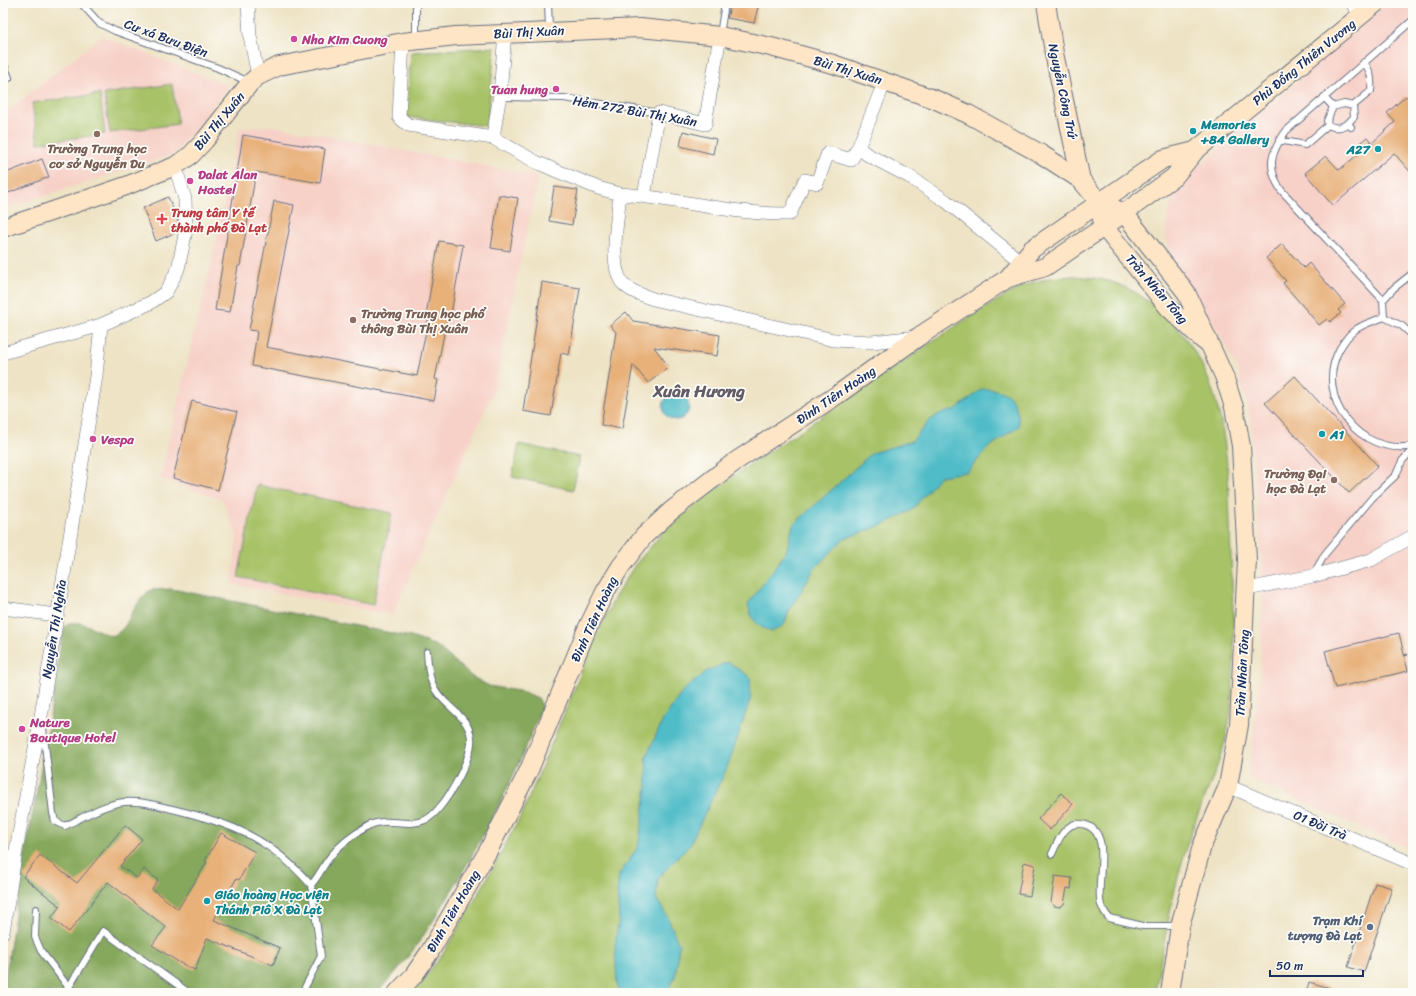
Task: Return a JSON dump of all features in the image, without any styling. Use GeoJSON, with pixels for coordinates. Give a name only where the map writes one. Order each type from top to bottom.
{"type":"FeatureCollection","features":[{"type":"Feature","properties":{"kind":"main road","name":"Nguyễn Công Trứ"},"geometry":{"type":"LineString","coordinates":[[1046,3],[1054,53],[1081,180]]}},
{"type":"Feature","properties":{"kind":"main road","name":"Phù Đổng Thiên Vương"},"geometry":{"type":"LineString","coordinates":[[1104,227],[1174,177],[1196,151],[1356,9],[1376,3]]}},
{"type":"Feature","properties":{"kind":"main road","name":"Bùi Thị Xuân"},"geometry":{"type":"LineString","coordinates":[[3,228],[126,186],[175,166],[191,155],[205,140],[254,80],[279,66],[410,41],[550,31],[640,28],[720,36],[794,54],[885,81],[934,98],[968,114],[1041,154],[1081,180]]}},
{"type":"Feature","properties":{"kind":"main road","name":"Phù Đổng Thiên Vương"},"geometry":{"type":"LineString","coordinates":[[1099,202],[1163,159],[1196,151]]}},
{"type":"Feature","properties":{"kind":"main road"},"geometry":{"type":"LineString","coordinates":[[1081,180],[1099,202],[1124,213]]}},
{"type":"Feature","properties":{"kind":"main road"},"geometry":{"type":"LineString","coordinates":[[1099,202],[1104,227]]}},
{"type":"Feature","properties":{"kind":"main road","name":"Đinh Tiên Hoàng"},"geometry":{"type":"LineString","coordinates":[[1008,278],[1032,248],[1099,202]]}},
{"type":"Feature","properties":{"kind":"main road","name":"Trần Nhân Tông"},"geometry":{"type":"LineString","coordinates":[[1124,213],[1186,292],[1224,376],[1234,407],[1240,446],[1247,560],[1247,589],[1239,725],[1228,786],[1202,846],[1180,926],[1170,993]]}},
{"type":"Feature","properties":{"kind":"main road","name":"Đinh Tiên Hoàng"},"geometry":{"type":"LineString","coordinates":[[397,993],[414,975],[429,953],[484,857],[529,770],[587,629],[605,592],[621,566],[644,536],[671,511],[736,461],[837,395],[918,337],[1008,278],[1045,267],[1104,227]]}},
{"type":"Feature","properties":{"kind":"main road","name":"Trần Nhân Tông"},"geometry":{"type":"LineString","coordinates":[[1104,227],[1169,308],[1212,348]]}},
{"type":"Feature","properties":{"kind":"street"},"geometry":{"type":"LineString","coordinates":[[248,3],[254,80]]}},
{"type":"Feature","properties":{"kind":"street"},"geometry":{"type":"LineString","coordinates":[[493,138],[499,97],[505,34]]}},
{"type":"Feature","properties":{"kind":"street","name":"Hẻm 272 Bùi Thị Xuân"},"geometry":{"type":"LineString","coordinates":[[660,113],[705,124],[720,36]]}},
{"type":"Feature","properties":{"kind":"street"},"geometry":{"type":"LineString","coordinates":[[410,41],[399,117],[408,125],[493,138],[536,162],[598,188],[620,194],[644,196],[768,214],[790,214],[805,180],[817,183],[828,153],[851,160],[858,148],[885,81]]}},
{"type":"Feature","properties":{"kind":"street"},"geometry":{"type":"LineString","coordinates":[[644,196],[660,113]]}},
{"type":"Feature","properties":{"kind":"street"},"geometry":{"type":"LineString","coordinates":[[858,148],[868,156],[910,177],[946,200],[1021,262]]}},
{"type":"Feature","properties":{"kind":"street"},"geometry":{"type":"LineString","coordinates":[[3,353],[101,325],[150,303],[166,292],[178,269],[186,230],[185,200],[175,166]]}},
{"type":"Feature","properties":{"kind":"street"},"geometry":{"type":"LineString","coordinates":[[620,194],[616,268],[621,281],[631,290],[653,299],[834,340],[871,342],[918,337]]}},
{"type":"Feature","properties":{"kind":"street","name":"Nguyễn Thị Nghĩa"},"geometry":{"type":"LineString","coordinates":[[3,932],[9,848],[41,716],[56,615],[96,376],[101,325]]}},
{"type":"Feature","properties":{"kind":"street"},"geometry":{"type":"LineString","coordinates":[[1247,589],[1313,576],[1371,560],[1413,536]]}},
{"type":"Feature","properties":{"kind":"street"},"geometry":{"type":"LineString","coordinates":[[3,608],[56,615]]}},
{"type":"Feature","properties":{"kind":"street","name":"01 Đồi Trà"},"geometry":{"type":"LineString","coordinates":[[1228,786],[1413,864]]}},
{"type":"Feature","properties":{"kind":"lane","name":"Cư xá Bưu Điện"},"geometry":{"type":"LineString","coordinates":[[81,3],[99,23],[115,31],[254,80]]}},
{"type":"Feature","properties":{"kind":"lane"},"geometry":{"type":"LineString","coordinates":[[410,41],[416,3]]}},
{"type":"Feature","properties":{"kind":"lane"},"geometry":{"type":"LineString","coordinates":[[548,3],[550,31]]}},
{"type":"Feature","properties":{"kind":"lane"},"geometry":{"type":"LineString","coordinates":[[720,36],[725,3]]}},
{"type":"Feature","properties":{"kind":"lane"},"geometry":{"type":"LineString","coordinates":[[1384,317],[1383,300],[1295,206],[1277,183],[1271,163],[1273,151],[1286,131],[1413,20]]}},
{"type":"Feature","properties":{"kind":"lane"},"geometry":{"type":"LineString","coordinates":[[3,62],[9,78]]}},
{"type":"Feature","properties":{"kind":"lane"},"geometry":{"type":"LineString","coordinates":[[1353,106],[1370,92],[1372,79],[1370,70],[1364,62]]}},
{"type":"Feature","properties":{"kind":"lane","name":"Hẻm 272 Bùi Thị Xuân"},"geometry":{"type":"LineString","coordinates":[[499,97],[564,98],[660,113]]}},
{"type":"Feature","properties":{"kind":"lane"},"geometry":{"type":"LineString","coordinates":[[1324,97],[1333,107]]}},
{"type":"Feature","properties":{"kind":"lane"},"geometry":{"type":"LineString","coordinates":[[1333,107],[1344,104],[1353,106]]}},
{"type":"Feature","properties":{"kind":"lane"},"geometry":{"type":"LineString","coordinates":[[1328,125],[1339,128],[1349,125],[1354,117],[1353,106]]}},
{"type":"Feature","properties":{"kind":"lane"},"geometry":{"type":"LineString","coordinates":[[1328,125],[1327,121],[1333,107]]}},
{"type":"Feature","properties":{"kind":"lane"},"geometry":{"type":"LineString","coordinates":[[1279,140],[1305,145],[1328,125]]}},
{"type":"Feature","properties":{"kind":"lane"},"geometry":{"type":"LineString","coordinates":[[1383,300],[1394,288],[1413,273]]}},
{"type":"Feature","properties":{"kind":"lane"},"geometry":{"type":"LineString","coordinates":[[1413,336],[1402,326],[1384,317],[1354,330],[1344,341],[1336,358],[1332,377],[1334,396],[1343,414],[1356,432],[1368,439],[1388,445],[1413,447]]}},
{"type":"Feature","properties":{"kind":"lane"},"geometry":{"type":"LineString","coordinates":[[1313,576],[1325,554],[1372,498],[1396,475],[1402,461],[1413,447]]}},
{"type":"Feature","properties":{"kind":"lane"},"geometry":{"type":"LineString","coordinates":[[311,885],[330,856],[358,833],[379,822],[408,823],[424,820],[443,805],[453,791],[472,740],[468,725],[438,694],[428,673],[427,652]]}},
{"type":"Feature","properties":{"kind":"lane"},"geometry":{"type":"LineString","coordinates":[[41,716],[55,821],[65,826],[98,809],[119,802],[142,802],[217,820],[249,834],[281,854],[311,885],[321,956],[302,993]]}},
{"type":"Feature","properties":{"kind":"lane"},"geometry":{"type":"LineString","coordinates":[[1052,854],[1061,836],[1069,827],[1078,823],[1088,824],[1098,836],[1102,871],[1100,896],[1101,905],[1109,918],[1143,926],[1180,926]]}},
{"type":"Feature","properties":{"kind":"lane"},"geometry":{"type":"LineString","coordinates":[[36,909],[35,937],[41,951],[73,993]]}},
{"type":"Feature","properties":{"kind":"lane"},"geometry":{"type":"LineString","coordinates":[[68,987],[103,931],[189,993]]}},
{"type":"Feature","properties":{"kind":"path"},"geometry":{"type":"LineString","coordinates":[[1405,656],[1413,654]]}},
{"type":"Feature","properties":{"kind":"shaded area","name":"Trường Đại học Đà Lạt"},"geometry":{"type":"Polygon","coordinates":[[[1388,3],[1413,3],[1413,850],[1248,778],[1260,677],[1263,582],[1250,416],[1237,368],[1210,318],[1183,278],[1171,255],[1166,237],[1167,216],[1173,196],[1187,176],[1388,3]]]}},
{"type":"Feature","properties":{"kind":"shaded area","name":"Trường Trung học cơ sở Nguyễn Du"},"geometry":{"type":"Polygon","coordinates":[[[102,36],[229,86],[175,154],[3,209],[3,115],[102,36]]]}},
{"type":"Feature","properties":{"kind":"shaded area","name":"Trường Trung học phổ thông Bùi Thị Xuân"},"geometry":{"type":"Polygon","coordinates":[[[273,126],[538,176],[494,390],[392,615],[232,584],[237,536],[223,500],[160,478],[214,251],[240,128],[273,126]]]}},
{"type":"Feature","properties":{"kind":"green space"},"geometry":{"type":"Polygon","coordinates":[[[495,47],[487,126],[406,117],[411,52],[495,47]]]}},
{"type":"Feature","properties":{"kind":"green space"},"geometry":{"type":"Polygon","coordinates":[[[172,84],[178,124],[110,133],[104,94],[172,84]]]}},
{"type":"Feature","properties":{"kind":"green space"},"geometry":{"type":"Polygon","coordinates":[[[100,94],[105,134],[38,143],[32,103],[100,94]]]}},
{"type":"Feature","properties":{"kind":"green space"},"geometry":{"type":"Polygon","coordinates":[[[1072,276],[1109,281],[1130,289],[1150,302],[1184,336],[1201,363],[1213,393],[1221,424],[1226,457],[1229,490],[1234,640],[1233,682],[1229,723],[1223,750],[1193,827],[1180,867],[1162,951],[1155,993],[413,993],[443,954],[483,886],[523,812],[599,630],[615,597],[635,565],[664,531],[703,498],[745,468],[959,324],[1008,294],[1030,283],[1050,278],[1072,276]]]}},
{"type":"Feature","properties":{"kind":"green space"},"geometry":{"type":"Polygon","coordinates":[[[519,444],[580,457],[573,490],[512,477],[519,444]]]}},
{"type":"Feature","properties":{"kind":"green space"},"geometry":{"type":"Polygon","coordinates":[[[257,485],[392,513],[373,605],[238,577],[257,485]]]}},
{"type":"Feature","properties":{"kind":"green space"},"geometry":{"type":"Polygon","coordinates":[[[172,589],[411,637],[437,646],[471,676],[489,686],[524,692],[538,698],[542,705],[535,726],[508,786],[457,881],[415,948],[377,993],[3,993],[21,876],[47,736],[63,629],[68,625],[80,623],[112,636],[124,627],[140,601],[150,590],[172,589]]]}},
{"type":"Feature","properties":{"kind":"water"},"geometry":{"type":"Polygon","coordinates":[[[982,389],[999,391],[1010,397],[1017,409],[1019,426],[988,448],[967,472],[940,476],[912,510],[885,524],[844,539],[815,568],[789,611],[784,625],[772,632],[762,628],[753,618],[748,604],[786,552],[793,525],[872,453],[912,441],[929,421],[939,414],[955,410],[982,389]]]}},
{"type":"Feature","properties":{"kind":"water"},"geometry":{"type":"Polygon","coordinates":[[[676,394],[685,398],[689,407],[685,416],[676,420],[667,416],[663,407],[667,398],[676,394]]]}},
{"type":"Feature","properties":{"kind":"water"},"geometry":{"type":"Polygon","coordinates":[[[728,662],[750,677],[751,697],[727,768],[690,844],[658,878],[656,898],[668,918],[679,945],[675,977],[666,993],[621,993],[617,984],[615,946],[619,918],[617,892],[619,875],[638,847],[647,787],[646,757],[664,718],[684,690],[707,671],[728,662]]]}},
{"type":"Feature","properties":{"kind":"building"},"geometry":{"type":"Polygon","coordinates":[[[731,3],[759,3],[754,23],[727,18],[731,3]]]}},
{"type":"Feature","properties":{"kind":"building","name":"A27"},"geometry":{"type":"Polygon","coordinates":[[[1406,96],[1413,104],[1413,175],[1394,153],[1333,206],[1305,173],[1326,156],[1339,170],[1361,152],[1356,146],[1367,137],[1372,143],[1395,122],[1387,113],[1406,96]]]}},
{"type":"Feature","properties":{"kind":"building"},"geometry":{"type":"Polygon","coordinates":[[[683,131],[716,139],[713,154],[680,146],[683,131]]]}},
{"type":"Feature","properties":{"kind":"building"},"geometry":{"type":"Polygon","coordinates":[[[243,135],[325,149],[320,183],[256,172],[240,266],[238,266],[230,312],[215,310],[243,135]]]}},
{"type":"Feature","properties":{"kind":"building"},"geometry":{"type":"Polygon","coordinates":[[[42,159],[49,177],[3,195],[3,174],[42,159]]]}},
{"type":"Feature","properties":{"kind":"building"},"geometry":{"type":"Polygon","coordinates":[[[554,187],[578,190],[572,225],[549,221],[554,187]]]}},
{"type":"Feature","properties":{"kind":"building"},"geometry":{"type":"Polygon","coordinates":[[[499,195],[518,198],[510,251],[491,248],[499,195]]]}},
{"type":"Feature","properties":{"kind":"building","name":"Trung tâm Y tế thành phố Đà Lạt"},"geometry":{"type":"Polygon","coordinates":[[[168,197],[178,221],[177,232],[156,241],[143,208],[168,197]]]}},
{"type":"Feature","properties":{"kind":"building"},"geometry":{"type":"Polygon","coordinates":[[[274,201],[294,205],[266,347],[417,376],[429,316],[426,315],[439,241],[463,245],[450,320],[447,319],[435,379],[438,380],[434,401],[252,366],[257,331],[249,330],[274,201]]]}},
{"type":"Feature","properties":{"kind":"building"},"geometry":{"type":"Polygon","coordinates":[[[1282,244],[1304,268],[1309,263],[1345,304],[1338,310],[1341,313],[1330,322],[1327,319],[1319,325],[1283,283],[1286,281],[1266,258],[1282,244]]]}},
{"type":"Feature","properties":{"kind":"building"},"geometry":{"type":"Polygon","coordinates":[[[542,282],[580,288],[569,355],[561,353],[551,416],[523,411],[542,282]]]}},
{"type":"Feature","properties":{"kind":"building"},"geometry":{"type":"Polygon","coordinates":[[[626,312],[633,321],[720,335],[717,356],[654,347],[669,367],[648,383],[633,365],[622,429],[601,425],[616,332],[610,325],[626,312]]]}},
{"type":"Feature","properties":{"kind":"building","name":"A1"},"geometry":{"type":"Polygon","coordinates":[[[1295,376],[1378,466],[1349,493],[1265,403],[1295,376]]]}},
{"type":"Feature","properties":{"kind":"building"},"geometry":{"type":"Polygon","coordinates":[[[192,401],[237,412],[218,490],[173,478],[192,401]]]}},
{"type":"Feature","properties":{"kind":"building"},"geometry":{"type":"Polygon","coordinates":[[[1399,633],[1408,671],[1335,688],[1325,651],[1399,633]]]}},
{"type":"Feature","properties":{"kind":"building"},"geometry":{"type":"Polygon","coordinates":[[[1061,793],[1073,804],[1050,830],[1038,819],[1061,793]]]}},
{"type":"Feature","properties":{"kind":"building"},"geometry":{"type":"Polygon","coordinates":[[[125,825],[142,839],[120,866],[137,878],[144,869],[158,880],[152,889],[178,909],[207,862],[205,861],[221,833],[255,852],[239,880],[236,879],[214,920],[280,948],[273,965],[207,938],[195,970],[180,963],[152,945],[166,927],[108,882],[69,932],[51,918],[60,906],[23,877],[40,855],[77,883],[125,825]]]}},
{"type":"Feature","properties":{"kind":"building"},"geometry":{"type":"Polygon","coordinates":[[[1024,862],[1035,865],[1030,896],[1018,894],[1024,862]]]}},
{"type":"Feature","properties":{"kind":"building"},"geometry":{"type":"Polygon","coordinates":[[[1055,876],[1072,878],[1071,889],[1067,888],[1064,904],[1060,907],[1054,906],[1051,902],[1055,876]]]}},
{"type":"Feature","properties":{"kind":"building","name":"Trạm Khí tượng Đà Lạt"},"geometry":{"type":"Polygon","coordinates":[[[1375,883],[1392,888],[1364,972],[1348,967],[1375,883]]]}},
{"type":"Feature","properties":{"kind":"building"},"geometry":{"type":"Polygon","coordinates":[[[1309,982],[1337,990],[1337,993],[1306,993],[1309,982]]]}},
{"type":"Feature","properties":{"kind":"place","name":"Nha Kim Cuong"},"geometry":{"type":"Point","coordinates":[294,39]}},
{"type":"Feature","properties":{"kind":"place","name":"Tuan hung"},"geometry":{"type":"Point","coordinates":[556,89]}},
{"type":"Feature","properties":{"kind":"place","name":"Memories +84 Gallery"},"geometry":{"type":"Point","coordinates":[1193,131]}},
{"type":"Feature","properties":{"kind":"place","name":"Trường Trung học cơ sở Nguyễn Du"},"geometry":{"type":"Point","coordinates":[97,134]}},
{"type":"Feature","properties":{"kind":"place","name":"A27"},"geometry":{"type":"Point","coordinates":[1378,149]}},
{"type":"Feature","properties":{"kind":"place","name":"Dalat Alan Hostel"},"geometry":{"type":"Point","coordinates":[190,181]}},
{"type":"Feature","properties":{"kind":"place","name":"Trung tâm Y tế thành phố Đà Lạt"},"geometry":{"type":"Point","coordinates":[162,219]}},
{"type":"Feature","properties":{"kind":"place","name":"Trường Trung học phổ thông Bùi Thị Xuân"},"geometry":{"type":"Point","coordinates":[353,320]}},
{"type":"Feature","properties":{"kind":"place","name":"A1"},"geometry":{"type":"Point","coordinates":[1322,434]}},
{"type":"Feature","properties":{"kind":"place","name":"Vespa"},"geometry":{"type":"Point","coordinates":[93,439]}},
{"type":"Feature","properties":{"kind":"place","name":"Trường Đại học Đà Lạt"},"geometry":{"type":"Point","coordinates":[1334,480]}},
{"type":"Feature","properties":{"kind":"place","name":"Nature Boutique Hotel"},"geometry":{"type":"Point","coordinates":[22,729]}},
{"type":"Feature","properties":{"kind":"place","name":"Giáo hoàng Học viện Thánh Piô X Đà Lạt"},"geometry":{"type":"Point","coordinates":[207,901]}},
{"type":"Feature","properties":{"kind":"place","name":"Trạm Khí tượng Đà Lạt"},"geometry":{"type":"Point","coordinates":[1370,927]}},
{"type":"Feature","properties":{"kind":"district","name":"Xuân Hương"},"geometry":{"type":"Point","coordinates":[699,391]}}]}
